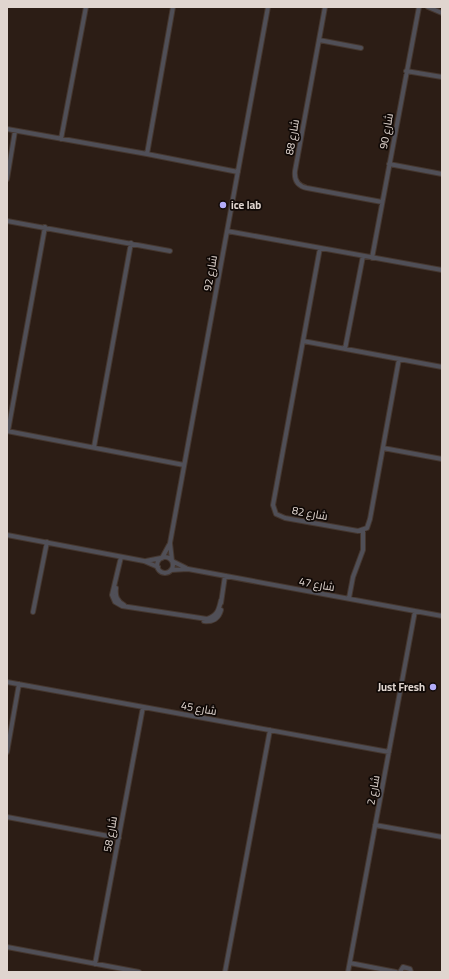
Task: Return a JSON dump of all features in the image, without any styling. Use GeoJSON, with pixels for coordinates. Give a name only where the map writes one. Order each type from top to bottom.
{"type":"FeatureCollection","features":[{"type":"Feature","properties":{"kind":"street"},"geometry":{"type":"LineString","coordinates":[[61,139],[86,7]]}},
{"type":"Feature","properties":{"kind":"street"},"geometry":{"type":"LineString","coordinates":[[147,154],[173,7]]}},
{"type":"Feature","properties":{"kind":"street","name":"شارع 92"},"geometry":{"type":"LineString","coordinates":[[172,561],[170,543],[268,7]]}},
{"type":"Feature","properties":{"kind":"street","name":"شارع 88"},"geometry":{"type":"LineString","coordinates":[[325,7],[295,171],[296,180],[302,187],[382,202]]}},
{"type":"Feature","properties":{"kind":"street","name":"شارع 90"},"geometry":{"type":"LineString","coordinates":[[372,258],[419,7]]}},
{"type":"Feature","properties":{"kind":"street"},"geometry":{"type":"LineString","coordinates":[[428,7],[442,13]]}},
{"type":"Feature","properties":{"kind":"street"},"geometry":{"type":"LineString","coordinates":[[319,40],[361,48]]}},
{"type":"Feature","properties":{"kind":"street"},"geometry":{"type":"LineString","coordinates":[[406,70],[442,77]]}},
{"type":"Feature","properties":{"kind":"street"},"geometry":{"type":"LineString","coordinates":[[7,129],[238,172]]}},
{"type":"Feature","properties":{"kind":"street"},"geometry":{"type":"LineString","coordinates":[[7,179],[14,131]]}},
{"type":"Feature","properties":{"kind":"street"},"geometry":{"type":"LineString","coordinates":[[389,164],[442,174]]}},
{"type":"Feature","properties":{"kind":"street"},"geometry":{"type":"LineString","coordinates":[[7,221],[170,251]]}},
{"type":"Feature","properties":{"kind":"street"},"geometry":{"type":"LineString","coordinates":[[45,227],[8,431],[184,465]]}},
{"type":"Feature","properties":{"kind":"street"},"geometry":{"type":"LineString","coordinates":[[227,231],[442,270]]}},
{"type":"Feature","properties":{"kind":"street"},"geometry":{"type":"LineString","coordinates":[[94,447],[131,243]]}},
{"type":"Feature","properties":{"kind":"street","name":"شارع 82"},"geometry":{"type":"LineString","coordinates":[[320,248],[272,505],[276,514],[285,518],[358,531],[363,530]]}},
{"type":"Feature","properties":{"kind":"street"},"geometry":{"type":"LineString","coordinates":[[345,349],[362,256]]}},
{"type":"Feature","properties":{"kind":"street"},"geometry":{"type":"LineString","coordinates":[[303,341],[442,367]]}},
{"type":"Feature","properties":{"kind":"street"},"geometry":{"type":"LineString","coordinates":[[349,598],[353,577],[362,550],[363,530],[369,524],[399,359]]}},
{"type":"Feature","properties":{"kind":"street"},"geometry":{"type":"LineString","coordinates":[[383,448],[442,459]]}},
{"type":"Feature","properties":{"kind":"street"},"geometry":{"type":"LineString","coordinates":[[7,535],[144,562],[158,567],[164,572],[171,570],[173,566],[172,561],[167,557],[144,562]]}},
{"type":"Feature","properties":{"kind":"street"},"geometry":{"type":"LineString","coordinates":[[33,612],[47,542]]}},
{"type":"Feature","properties":{"kind":"street","name":"شارع 92"},"geometry":{"type":"LineString","coordinates":[[161,558],[170,543]]}},
{"type":"Feature","properties":{"kind":"street"},"geometry":{"type":"LineString","coordinates":[[121,557],[115,594],[117,599],[122,604],[132,607],[188,617],[204,619],[211,618],[218,611],[225,576]]}},
{"type":"Feature","properties":{"kind":"street"},"geometry":{"type":"LineString","coordinates":[[158,567],[158,562],[161,558]]}},
{"type":"Feature","properties":{"kind":"street","name":"شارع 47"},"geometry":{"type":"LineString","coordinates":[[172,561],[188,569]]}},
{"type":"Feature","properties":{"kind":"street","name":"شارع 47"},"geometry":{"type":"LineString","coordinates":[[171,570],[188,569],[442,616]]}},
{"type":"Feature","properties":{"kind":"street","name":"شارع 2"},"geometry":{"type":"LineString","coordinates":[[348,972],[415,611]]}},
{"type":"Feature","properties":{"kind":"street","name":"شارع 45"},"geometry":{"type":"LineString","coordinates":[[7,682],[389,752]]}},
{"type":"Feature","properties":{"kind":"street"},"geometry":{"type":"LineString","coordinates":[[7,752],[20,684]]}},
{"type":"Feature","properties":{"kind":"street","name":"شارع 58"},"geometry":{"type":"LineString","coordinates":[[95,964],[143,707]]}},
{"type":"Feature","properties":{"kind":"street"},"geometry":{"type":"LineString","coordinates":[[225,972],[270,730]]}},
{"type":"Feature","properties":{"kind":"street"},"geometry":{"type":"LineString","coordinates":[[7,817],[119,838]]}},
{"type":"Feature","properties":{"kind":"street"},"geometry":{"type":"LineString","coordinates":[[375,824],[442,837]]}},
{"type":"Feature","properties":{"kind":"street"},"geometry":{"type":"LineString","coordinates":[[7,947],[138,972]]}},
{"type":"Feature","properties":{"kind":"street"},"geometry":{"type":"LineString","coordinates":[[350,963],[396,972]]}},
{"type":"Feature","properties":{"kind":"street"},"geometry":{"type":"LineString","coordinates":[[400,972],[402,967],[410,969],[411,972]]}},
{"type":"Feature","properties":{"kind":"place","name":"ice lab"},"geometry":{"type":"Point","coordinates":[223,205]}},
{"type":"Feature","properties":{"kind":"place","name":"Just Fresh"},"geometry":{"type":"Point","coordinates":[433,687]}}]}
